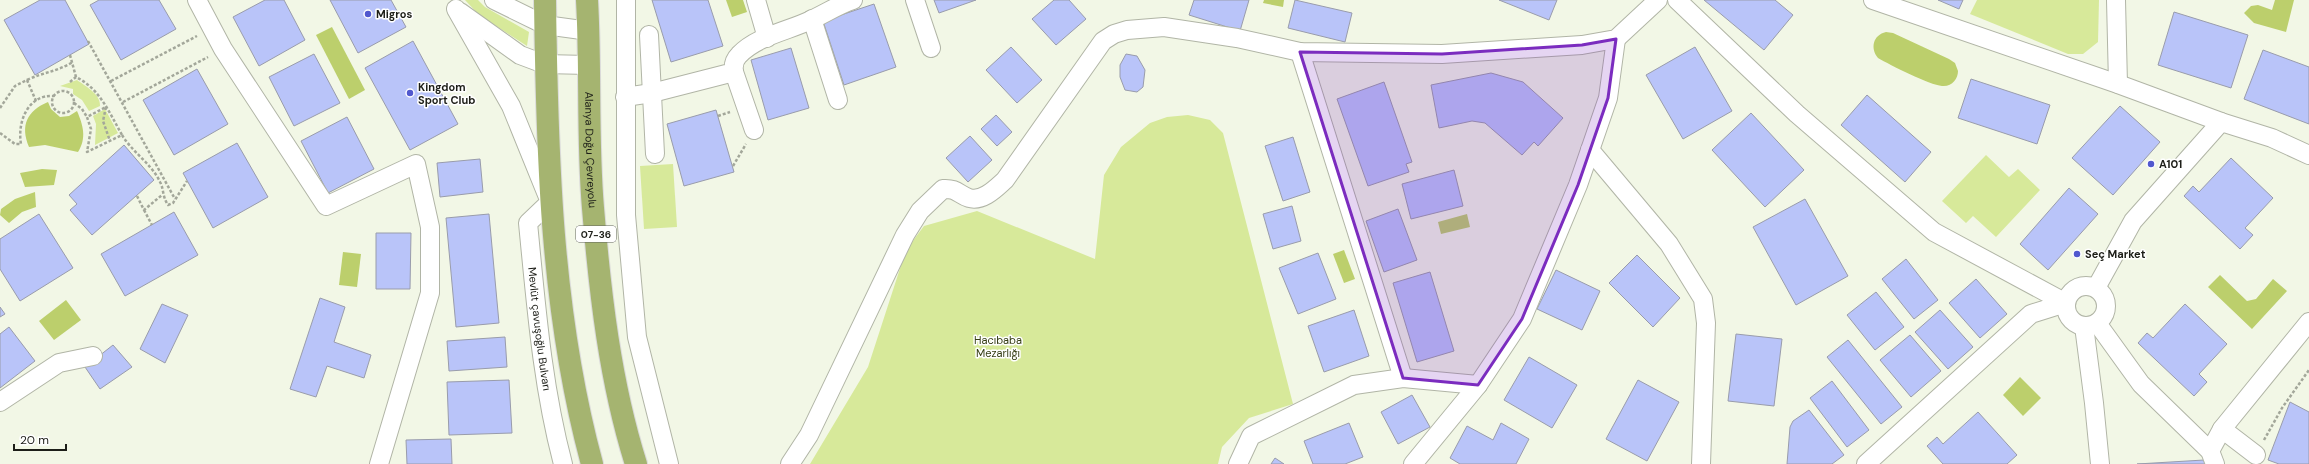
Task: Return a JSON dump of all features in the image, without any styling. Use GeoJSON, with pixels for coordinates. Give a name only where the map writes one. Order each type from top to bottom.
{"type":"FeatureCollection","features":[{"type":"Feature","properties":{"kind":"highway"},"geometry":{"type":"LineString","coordinates":[[544,0],[544,64],[550,202],[563,318],[592,464]]}},
{"type":"Feature","properties":{"kind":"highway","name":"Alanya Doğu Çevreyolu"},"geometry":{"type":"LineString","coordinates":[[587,0],[593,208],[606,325],[615,382],[627,438],[636,464]]}},
{"type":"Feature","properties":{"kind":"street"},"geometry":{"type":"LineString","coordinates":[[197,0],[223,49],[326,206],[416,164],[430,227],[430,293],[379,464]]}},
{"type":"Feature","properties":{"kind":"street"},"geometry":{"type":"LineString","coordinates":[[494,0],[545,25],[589,31]]}},
{"type":"Feature","properties":{"kind":"street"},"geometry":{"type":"LineString","coordinates":[[626,0],[626,215],[637,337],[669,464]]}},
{"type":"Feature","properties":{"kind":"street"},"geometry":{"type":"LineString","coordinates":[[756,0],[768,38]]}},
{"type":"Feature","properties":{"kind":"street"},"geometry":{"type":"LineString","coordinates":[[754,130],[734,72],[733,66],[738,56],[768,38],[812,19],[831,8],[853,0]]}},
{"type":"Feature","properties":{"kind":"street"},"geometry":{"type":"LineString","coordinates":[[915,0],[931,48]]}},
{"type":"Feature","properties":{"kind":"street"},"geometry":{"type":"LineString","coordinates":[[790,464],[809,435],[904,235],[920,211],[943,189],[959,192],[970,199],[990,193],[1005,180],[1103,41],[1114,34],[1127,30],[1164,27],[1237,38],[1300,52],[1442,54],[1582,46],[1616,39],[1658,0]]}},
{"type":"Feature","properties":{"kind":"street"},"geometry":{"type":"LineString","coordinates":[[1677,0],[1797,114],[1934,232],[2066,303]]}},
{"type":"Feature","properties":{"kind":"street"},"geometry":{"type":"LineString","coordinates":[[1873,0],[2118,84],[2221,122],[2272,138],[2309,156]]}},
{"type":"Feature","properties":{"kind":"street"},"geometry":{"type":"LineString","coordinates":[[2116,0],[2118,84]]}},
{"type":"Feature","properties":{"kind":"street"},"geometry":{"type":"LineString","coordinates":[[453,5],[520,55],[544,64],[588,65]]}},
{"type":"Feature","properties":{"kind":"street"},"geometry":{"type":"LineString","coordinates":[[453,5],[511,106],[550,202]]}},
{"type":"Feature","properties":{"kind":"street"},"geometry":{"type":"LineString","coordinates":[[812,19],[838,100]]}},
{"type":"Feature","properties":{"kind":"street"},"geometry":{"type":"LineString","coordinates":[[649,35],[655,154]]}},
{"type":"Feature","properties":{"kind":"street"},"geometry":{"type":"LineString","coordinates":[[1414,464],[1478,385],[1522,318],[1578,185],[1608,98],[1616,39]]}},
{"type":"Feature","properties":{"kind":"street"},"geometry":{"type":"LineString","coordinates":[[1300,52],[1403,378]]}},
{"type":"Feature","properties":{"kind":"street"},"geometry":{"type":"LineString","coordinates":[[626,97],[652,93],[734,72]]}},
{"type":"Feature","properties":{"kind":"street"},"geometry":{"type":"LineString","coordinates":[[2096,288],[2132,221],[2221,122]]}},
{"type":"Feature","properties":{"kind":"street"},"geometry":{"type":"LineString","coordinates":[[1590,150],[1669,244],[1703,299],[1706,323],[1701,464]]}},
{"type":"Feature","properties":{"kind":"street","name":"Mevlüt çavuşoğlu Bulvarı"},"geometry":{"type":"LineString","coordinates":[[550,202],[528,223],[538,331],[550,416],[563,464]]}},
{"type":"Feature","properties":{"kind":"street"},"geometry":{"type":"LineString","coordinates":[[2089,286],[2096,288],[2101,292],[2107,304],[2106,312],[2091,324],[2078,324],[2069,316],[2066,303],[2071,292],[2076,288],[2089,286]]}},
{"type":"Feature","properties":{"kind":"street"},"geometry":{"type":"LineString","coordinates":[[1866,464],[2031,314],[2066,303]]}},
{"type":"Feature","properties":{"kind":"street"},"geometry":{"type":"LineString","coordinates":[[2091,324],[2141,384],[2213,458],[2222,429],[2309,322]]}},
{"type":"Feature","properties":{"kind":"street"},"geometry":{"type":"LineString","coordinates":[[2091,324],[2094,403],[2100,464]]}},
{"type":"Feature","properties":{"kind":"street"},"geometry":{"type":"LineString","coordinates":[[0,402],[58,363],[93,356]]}},
{"type":"Feature","properties":{"kind":"street"},"geometry":{"type":"LineString","coordinates":[[1238,464],[1251,436],[1354,385],[1403,378],[1478,385]]}},
{"type":"Feature","properties":{"kind":"street"},"geometry":{"type":"LineString","coordinates":[[2222,429],[2256,455]]}},
{"type":"Feature","properties":{"kind":"path"},"geometry":{"type":"LineString","coordinates":[[111,82],[212,28]]}},
{"type":"Feature","properties":{"kind":"path"},"geometry":{"type":"LineString","coordinates":[[88,41],[175,199]]}},
{"type":"Feature","properties":{"kind":"path"},"geometry":{"type":"LineString","coordinates":[[122,102],[223,49]]}},
{"type":"Feature","properties":{"kind":"path"},"geometry":{"type":"LineString","coordinates":[[70,55],[76,77],[93,88],[102,98],[129,146],[158,179],[162,195],[168,205],[173,203],[187,181]]}},
{"type":"Feature","properties":{"kind":"path"},"geometry":{"type":"LineString","coordinates":[[0,108],[15,86],[39,74],[58,71],[73,62]]}},
{"type":"Feature","properties":{"kind":"path"},"geometry":{"type":"LineString","coordinates":[[70,82],[76,77]]}},
{"type":"Feature","properties":{"kind":"path"},"geometry":{"type":"LineString","coordinates":[[27,80],[36,101]]}},
{"type":"Feature","properties":{"kind":"path"},"geometry":{"type":"LineString","coordinates":[[0,133],[15,144],[22,144],[21,120],[28,107],[36,101],[54,96],[59,92],[66,91],[72,95],[74,103],[82,109],[91,129],[87,152],[122,135]]}},
{"type":"Feature","properties":{"kind":"path"},"geometry":{"type":"LineString","coordinates":[[54,96],[53,106],[58,111],[69,111],[74,103]]}},
{"type":"Feature","properties":{"kind":"path"},"geometry":{"type":"LineString","coordinates":[[86,117],[106,107]]}},
{"type":"Feature","properties":{"kind":"path"},"geometry":{"type":"LineString","coordinates":[[106,107],[102,121],[110,141]]}},
{"type":"Feature","properties":{"kind":"path"},"geometry":{"type":"LineString","coordinates":[[732,166],[754,130]]}},
{"type":"Feature","properties":{"kind":"path"},"geometry":{"type":"LineString","coordinates":[[144,210],[162,195]]}},
{"type":"Feature","properties":{"kind":"path"},"geometry":{"type":"LineString","coordinates":[[137,196],[152,225]]}},
{"type":"Feature","properties":{"kind":"path"},"geometry":{"type":"LineString","coordinates":[[2256,455],[2282,408],[2309,370]]}},
{"type":"Feature","properties":{"kind":"highlighted area"},"geometry":{"type":"Polygon","coordinates":[[[1616,39],[1608,98],[1578,185],[1522,319],[1478,385],[1403,378],[1300,52],[1442,54],[1582,45],[1616,39]]]}},
{"type":"Feature","properties":{"kind":"green space"},"geometry":{"type":"Polygon","coordinates":[[[465,0],[478,0],[485,7],[529,32],[527,46],[479,15],[465,0]]]}},
{"type":"Feature","properties":{"kind":"green space"},"geometry":{"type":"Polygon","coordinates":[[[1977,0],[2099,0],[2098,42],[2083,54],[2068,54],[1970,14],[1977,0]]]}},
{"type":"Feature","properties":{"kind":"green space"},"geometry":{"type":"Polygon","coordinates":[[[77,80],[95,94],[100,102],[100,106],[89,111],[82,100],[73,94],[73,89],[60,86],[77,80]]]}},
{"type":"Feature","properties":{"kind":"green space"},"geometry":{"type":"Polygon","coordinates":[[[105,109],[118,133],[95,145],[96,124],[93,116],[105,109]]]}},
{"type":"Feature","properties":{"kind":"green space","name":"Hacıbaba Mezarlığı"},"geometry":{"type":"Polygon","coordinates":[[[1188,115],[1210,120],[1223,133],[1293,404],[1249,418],[1222,447],[1218,464],[810,464],[868,367],[906,250],[924,226],[977,211],[1095,259],[1104,175],[1121,147],[1150,123],[1167,117],[1188,115]]]}},
{"type":"Feature","properties":{"kind":"green space"},"geometry":{"type":"Polygon","coordinates":[[[1986,155],[2009,177],[2018,169],[2040,190],[1996,237],[1973,216],[1966,223],[1942,201],[1986,155]]]}},
{"type":"Feature","properties":{"kind":"green space"},"geometry":{"type":"Polygon","coordinates":[[[673,164],[677,227],[644,229],[640,166],[673,164]]]}},
{"type":"Feature","properties":{"kind":"shaded area"},"geometry":{"type":"Polygon","coordinates":[[[726,0],[743,0],[747,12],[732,17],[726,0]]]}},
{"type":"Feature","properties":{"kind":"shaded area"},"geometry":{"type":"Polygon","coordinates":[[[1264,0],[1284,0],[1283,7],[1263,3],[1264,0]]]}},
{"type":"Feature","properties":{"kind":"shaded area"},"geometry":{"type":"Polygon","coordinates":[[[2275,0],[2294,0],[2286,32],[2254,23],[2244,13],[2251,6],[2258,5],[2272,10],[2275,0]]]}},
{"type":"Feature","properties":{"kind":"shaded area"},"geometry":{"type":"Polygon","coordinates":[[[332,27],[365,90],[349,99],[316,35],[332,27]]]}},
{"type":"Feature","properties":{"kind":"shaded area"},"geometry":{"type":"Polygon","coordinates":[[[1886,32],[1893,33],[1955,63],[1958,71],[1956,80],[1946,86],[1936,85],[1878,58],[1874,50],[1874,42],[1878,36],[1886,32]]]}},
{"type":"Feature","properties":{"kind":"shaded area"},"geometry":{"type":"Polygon","coordinates":[[[48,102],[51,109],[60,117],[69,116],[77,111],[83,132],[81,147],[78,152],[45,145],[29,147],[25,132],[27,120],[30,114],[48,102]]]}},
{"type":"Feature","properties":{"kind":"shaded area"},"geometry":{"type":"Polygon","coordinates":[[[42,169],[57,170],[54,185],[25,187],[20,173],[42,169]]]}},
{"type":"Feature","properties":{"kind":"shaded area"},"geometry":{"type":"Polygon","coordinates":[[[35,192],[36,207],[22,212],[9,223],[0,215],[1,209],[15,199],[35,192]]]}},
{"type":"Feature","properties":{"kind":"shaded area"},"geometry":{"type":"Polygon","coordinates":[[[1467,214],[1470,227],[1441,234],[1438,222],[1467,214]]]}},
{"type":"Feature","properties":{"kind":"shaded area"},"geometry":{"type":"Polygon","coordinates":[[[1344,250],[1355,279],[1344,283],[1333,254],[1344,250]]]}},
{"type":"Feature","properties":{"kind":"shaded area"},"geometry":{"type":"Polygon","coordinates":[[[343,252],[361,254],[357,287],[339,285],[343,252]]]}},
{"type":"Feature","properties":{"kind":"shaded area"},"geometry":{"type":"Polygon","coordinates":[[[2220,275],[2247,301],[2256,299],[2273,279],[2287,291],[2252,329],[2208,287],[2220,275]]]}},
{"type":"Feature","properties":{"kind":"shaded area"},"geometry":{"type":"Polygon","coordinates":[[[66,300],[81,320],[54,340],[39,321],[66,300]]]}},
{"type":"Feature","properties":{"kind":"shaded area"},"geometry":{"type":"Polygon","coordinates":[[[2020,377],[2041,398],[2023,416],[2003,395],[2020,377]]]}},
{"type":"Feature","properties":{"kind":"building"},"geometry":{"type":"Polygon","coordinates":[[[40,0],[65,0],[89,44],[35,75],[4,20],[40,0]]]}},
{"type":"Feature","properties":{"kind":"building"},"geometry":{"type":"Polygon","coordinates":[[[99,0],[159,0],[176,29],[121,60],[90,5],[99,0]]]}},
{"type":"Feature","properties":{"kind":"building"},"geometry":{"type":"Polygon","coordinates":[[[265,0],[284,0],[305,40],[259,66],[233,17],[265,0]]]}},
{"type":"Feature","properties":{"kind":"building","name":"Migros"},"geometry":{"type":"Polygon","coordinates":[[[330,0],[391,0],[406,27],[358,53],[330,0]]]}},
{"type":"Feature","properties":{"kind":"building"},"geometry":{"type":"Polygon","coordinates":[[[652,0],[708,0],[723,46],[671,62],[652,0]]]}},
{"type":"Feature","properties":{"kind":"building"},"geometry":{"type":"Polygon","coordinates":[[[934,0],[976,0],[939,13],[934,0]]]}},
{"type":"Feature","properties":{"kind":"building"},"geometry":{"type":"Polygon","coordinates":[[[1054,0],[1069,0],[1086,19],[1056,45],[1032,19],[1054,0]]]}},
{"type":"Feature","properties":{"kind":"building"},"geometry":{"type":"Polygon","coordinates":[[[1194,0],[1249,0],[1240,31],[1189,15],[1194,0]]]}},
{"type":"Feature","properties":{"kind":"building"},"geometry":{"type":"Polygon","coordinates":[[[1295,0],[1352,13],[1345,42],[1288,28],[1295,0]]]}},
{"type":"Feature","properties":{"kind":"building"},"geometry":{"type":"Polygon","coordinates":[[[1499,0],[1557,0],[1549,20],[1499,0]]]}},
{"type":"Feature","properties":{"kind":"building"},"geometry":{"type":"Polygon","coordinates":[[[1704,0],[1775,0],[1793,15],[1764,50],[1704,0]]]}},
{"type":"Feature","properties":{"kind":"building"},"geometry":{"type":"Polygon","coordinates":[[[1938,0],[1963,0],[1959,9],[1938,0]]]}},
{"type":"Feature","properties":{"kind":"building"},"geometry":{"type":"Polygon","coordinates":[[[874,4],[896,67],[844,85],[823,21],[874,4]]]}},
{"type":"Feature","properties":{"kind":"building"},"geometry":{"type":"Polygon","coordinates":[[[2174,12],[2248,35],[2231,88],[2158,65],[2174,12]]]}},
{"type":"Feature","properties":{"kind":"building"},"geometry":{"type":"Polygon","coordinates":[[[413,41],[458,124],[410,150],[365,68],[413,41]]]}},
{"type":"Feature","properties":{"kind":"building"},"geometry":{"type":"Polygon","coordinates":[[[1011,47],[1042,80],[1017,103],[986,70],[1011,47]]]}},
{"type":"Feature","properties":{"kind":"building"},"geometry":{"type":"Polygon","coordinates":[[[1695,47],[1732,111],[1683,139],[1646,75],[1695,47]]]}},
{"type":"Feature","properties":{"kind":"building"},"geometry":{"type":"Polygon","coordinates":[[[791,48],[809,108],[768,120],[751,60],[791,48]]]}},
{"type":"Feature","properties":{"kind":"building"},"geometry":{"type":"Polygon","coordinates":[[[2263,50],[2309,67],[2309,124],[2244,99],[2263,50]]]}},
{"type":"Feature","properties":{"kind":"building"},"geometry":{"type":"Polygon","coordinates":[[[314,54],[340,103],[294,126],[269,77],[314,54]]]}},
{"type":"Feature","properties":{"kind":"building"},"geometry":{"type":"Polygon","coordinates":[[[1126,54],[1137,56],[1145,70],[1143,87],[1137,92],[1125,90],[1120,77],[1120,65],[1126,54]]]}},
{"type":"Feature","properties":{"kind":"building"},"geometry":{"type":"Polygon","coordinates":[[[197,69],[228,124],[174,155],[143,100],[197,69]]]}},
{"type":"Feature","properties":{"kind":"building"},"geometry":{"type":"Polygon","coordinates":[[[1491,73],[1523,82],[1563,118],[1538,146],[1534,142],[1522,155],[1485,123],[1472,121],[1439,128],[1431,85],[1491,73]]]}},
{"type":"Feature","properties":{"kind":"building"},"geometry":{"type":"Polygon","coordinates":[[[1971,79],[2050,105],[2037,144],[1958,118],[1971,79]]]}},
{"type":"Feature","properties":{"kind":"building"},"geometry":{"type":"Polygon","coordinates":[[[1384,82],[1412,162],[1406,164],[1409,172],[1368,186],[1337,99],[1384,82]]]}},
{"type":"Feature","properties":{"kind":"building"},"geometry":{"type":"Polygon","coordinates":[[[1867,95],[1931,152],[1905,182],[1841,125],[1867,95]]]}},
{"type":"Feature","properties":{"kind":"building"},"geometry":{"type":"Polygon","coordinates":[[[2120,106],[2160,142],[2113,195],[2072,158],[2120,106]]]}},
{"type":"Feature","properties":{"kind":"building"},"geometry":{"type":"Polygon","coordinates":[[[716,110],[734,172],[684,186],[667,124],[716,110]]]}},
{"type":"Feature","properties":{"kind":"building"},"geometry":{"type":"Polygon","coordinates":[[[1751,113],[1804,170],[1765,207],[1712,150],[1751,113]]]}},
{"type":"Feature","properties":{"kind":"building"},"geometry":{"type":"Polygon","coordinates":[[[996,115],[1012,132],[997,146],[981,129],[996,115]]]}},
{"type":"Feature","properties":{"kind":"building"},"geometry":{"type":"Polygon","coordinates":[[[347,117],[374,169],[328,193],[301,141],[347,117]]]}},
{"type":"Feature","properties":{"kind":"building"},"geometry":{"type":"Polygon","coordinates":[[[970,136],[992,160],[968,182],[946,158],[970,136]]]}},
{"type":"Feature","properties":{"kind":"building"},"geometry":{"type":"Polygon","coordinates":[[[1293,137],[1310,192],[1283,201],[1265,146],[1293,137]]]}},
{"type":"Feature","properties":{"kind":"building"},"geometry":{"type":"Polygon","coordinates":[[[237,143],[268,197],[213,228],[183,173],[237,143]]]}},
{"type":"Feature","properties":{"kind":"building"},"geometry":{"type":"Polygon","coordinates":[[[124,145],[154,180],[92,235],[70,210],[77,204],[69,195],[124,145]]]}},
{"type":"Feature","properties":{"kind":"building"},"geometry":{"type":"Polygon","coordinates":[[[2231,158],[2273,198],[2245,228],[2253,235],[2240,249],[2184,196],[2193,186],[2199,192],[2231,158]]]}},
{"type":"Feature","properties":{"kind":"building"},"geometry":{"type":"Polygon","coordinates":[[[480,159],[483,192],[440,197],[437,163],[480,159]]]}},
{"type":"Feature","properties":{"kind":"building"},"geometry":{"type":"Polygon","coordinates":[[[1454,170],[1463,206],[1411,219],[1402,184],[1454,170]]]}},
{"type":"Feature","properties":{"kind":"building"},"geometry":{"type":"Polygon","coordinates":[[[2069,188],[2098,214],[2048,270],[2020,244],[2069,188]]]}},
{"type":"Feature","properties":{"kind":"building"},"geometry":{"type":"Polygon","coordinates":[[[1805,199],[1848,276],[1796,305],[1753,227],[1805,199]]]}},
{"type":"Feature","properties":{"kind":"building"},"geometry":{"type":"Polygon","coordinates":[[[1292,206],[1301,241],[1273,249],[1263,214],[1292,206]]]}},
{"type":"Feature","properties":{"kind":"building"},"geometry":{"type":"Polygon","coordinates":[[[1398,209],[1417,260],[1384,272],[1366,221],[1398,209]]]}},
{"type":"Feature","properties":{"kind":"building"},"geometry":{"type":"Polygon","coordinates":[[[174,212],[198,255],[125,296],[101,254],[174,212]]]}},
{"type":"Feature","properties":{"kind":"building"},"geometry":{"type":"Polygon","coordinates":[[[39,214],[73,268],[20,301],[0,269],[0,239],[39,214]]]}},
{"type":"Feature","properties":{"kind":"building"},"geometry":{"type":"Polygon","coordinates":[[[489,214],[499,323],[456,327],[446,218],[489,214]]]}},
{"type":"Feature","properties":{"kind":"building"},"geometry":{"type":"Polygon","coordinates":[[[376,233],[411,233],[410,289],[376,289],[376,233]]]}},
{"type":"Feature","properties":{"kind":"building"},"geometry":{"type":"Polygon","coordinates":[[[1318,253],[1336,299],[1298,314],[1279,268],[1318,253]]]}},
{"type":"Feature","properties":{"kind":"building"},"geometry":{"type":"Polygon","coordinates":[[[1637,255],[1680,298],[1653,327],[1609,283],[1637,255]]]}},
{"type":"Feature","properties":{"kind":"building"},"geometry":{"type":"Polygon","coordinates":[[[1906,259],[1938,300],[1914,319],[1882,279],[1906,259]]]}},
{"type":"Feature","properties":{"kind":"building"},"geometry":{"type":"Polygon","coordinates":[[[1556,270],[1600,291],[1582,330],[1537,309],[1556,270]]]}},
{"type":"Feature","properties":{"kind":"building"},"geometry":{"type":"Polygon","coordinates":[[[1430,272],[1454,351],[1417,362],[1393,283],[1430,272]]]}},
{"type":"Feature","properties":{"kind":"building"},"geometry":{"type":"Polygon","coordinates":[[[1976,279],[2007,314],[1980,338],[1949,303],[1976,279]]]}},
{"type":"Feature","properties":{"kind":"building"},"geometry":{"type":"Polygon","coordinates":[[[1876,292],[1904,327],[1875,350],[1847,315],[1876,292]]]}},
{"type":"Feature","properties":{"kind":"building"},"geometry":{"type":"Polygon","coordinates":[[[320,298],[345,307],[334,342],[371,355],[364,378],[327,366],[316,397],[290,389],[320,298]]]}},
{"type":"Feature","properties":{"kind":"building"},"geometry":{"type":"Polygon","coordinates":[[[162,304],[188,315],[165,363],[140,349],[162,304]]]}},
{"type":"Feature","properties":{"kind":"building"},"geometry":{"type":"Polygon","coordinates":[[[2185,304],[2227,344],[2199,374],[2207,382],[2194,396],[2138,343],[2147,333],[2153,338],[2185,304]]]}},
{"type":"Feature","properties":{"kind":"building"},"geometry":{"type":"Polygon","coordinates":[[[0,307],[5,314],[0,317],[0,307]]]}},
{"type":"Feature","properties":{"kind":"building"},"geometry":{"type":"Polygon","coordinates":[[[1354,310],[1369,356],[1324,372],[1308,326],[1354,310]]]}},
{"type":"Feature","properties":{"kind":"building"},"geometry":{"type":"Polygon","coordinates":[[[1940,310],[1973,347],[1948,369],[1915,332],[1940,310]]]}},
{"type":"Feature","properties":{"kind":"building"},"geometry":{"type":"Polygon","coordinates":[[[9,327],[35,361],[0,388],[0,334],[9,327]]]}},
{"type":"Feature","properties":{"kind":"building"},"geometry":{"type":"Polygon","coordinates":[[[1736,334],[1782,339],[1774,406],[1728,401],[1736,334]]]}},
{"type":"Feature","properties":{"kind":"building"},"geometry":{"type":"Polygon","coordinates":[[[1910,335],[1941,371],[1911,397],[1880,360],[1910,335]]]}},
{"type":"Feature","properties":{"kind":"building"},"geometry":{"type":"Polygon","coordinates":[[[505,337],[507,367],[449,371],[447,341],[505,337]]]}},
{"type":"Feature","properties":{"kind":"building"},"geometry":{"type":"Polygon","coordinates":[[[1848,340],[1902,407],[1881,424],[1827,357],[1848,340]]]}},
{"type":"Feature","properties":{"kind":"building"},"geometry":{"type":"Polygon","coordinates":[[[113,345],[132,367],[100,389],[85,367],[113,345]]]}},
{"type":"Feature","properties":{"kind":"building"},"geometry":{"type":"Polygon","coordinates":[[[1529,357],[1577,385],[1552,428],[1504,400],[1529,357]]]}},
{"type":"Feature","properties":{"kind":"building"},"geometry":{"type":"Polygon","coordinates":[[[509,380],[512,433],[449,435],[447,382],[509,380]]]}},
{"type":"Feature","properties":{"kind":"building"},"geometry":{"type":"Polygon","coordinates":[[[1638,380],[1679,402],[1647,461],[1606,439],[1638,380]]]}},
{"type":"Feature","properties":{"kind":"building"},"geometry":{"type":"Polygon","coordinates":[[[1832,381],[1869,430],[1847,447],[1810,398],[1832,381]]]}},
{"type":"Feature","properties":{"kind":"building"},"geometry":{"type":"Polygon","coordinates":[[[1412,395],[1430,427],[1398,444],[1381,412],[1412,395]]]}},
{"type":"Feature","properties":{"kind":"building"},"geometry":{"type":"Polygon","coordinates":[[[2290,402],[2309,412],[2309,464],[2279,464],[2268,460],[2290,402]]]}},
{"type":"Feature","properties":{"kind":"building"},"geometry":{"type":"Polygon","coordinates":[[[1809,410],[1844,455],[1832,464],[1787,464],[1790,427],[1793,421],[1809,410]]]}},
{"type":"Feature","properties":{"kind":"building"},"geometry":{"type":"Polygon","coordinates":[[[1978,412],[2017,455],[2007,464],[1943,464],[1927,446],[1937,437],[1943,444],[1978,412]]]}},
{"type":"Feature","properties":{"kind":"building"},"geometry":{"type":"Polygon","coordinates":[[[1349,423],[1363,457],[1345,464],[1313,464],[1304,441],[1349,423]]]}},
{"type":"Feature","properties":{"kind":"building"},"geometry":{"type":"Polygon","coordinates":[[[1501,423],[1529,439],[1516,464],[1460,464],[1450,458],[1467,426],[1493,440],[1501,423]]]}},
{"type":"Feature","properties":{"kind":"building"},"geometry":{"type":"Polygon","coordinates":[[[451,439],[452,464],[407,464],[406,440],[451,439]]]}},
{"type":"Feature","properties":{"kind":"building"},"geometry":{"type":"Polygon","coordinates":[[[1275,458],[1284,464],[1271,464],[1275,458]]]}},
{"type":"Feature","properties":{"kind":"building"},"geometry":{"type":"Polygon","coordinates":[[[2204,460],[2205,464],[2137,464],[2204,460]]]}},
{"type":"Feature","properties":{"kind":"place","name":"Migros"},"geometry":{"type":"Point","coordinates":[368,14]}},
{"type":"Feature","properties":{"kind":"place","name":"Kingdom Sport Club"},"geometry":{"type":"Point","coordinates":[410,93]}},
{"type":"Feature","properties":{"kind":"place","name":"A101"},"geometry":{"type":"Point","coordinates":[2151,164]}},
{"type":"Feature","properties":{"kind":"place","name":"Seç Market"},"geometry":{"type":"Point","coordinates":[2077,254]}}]}
